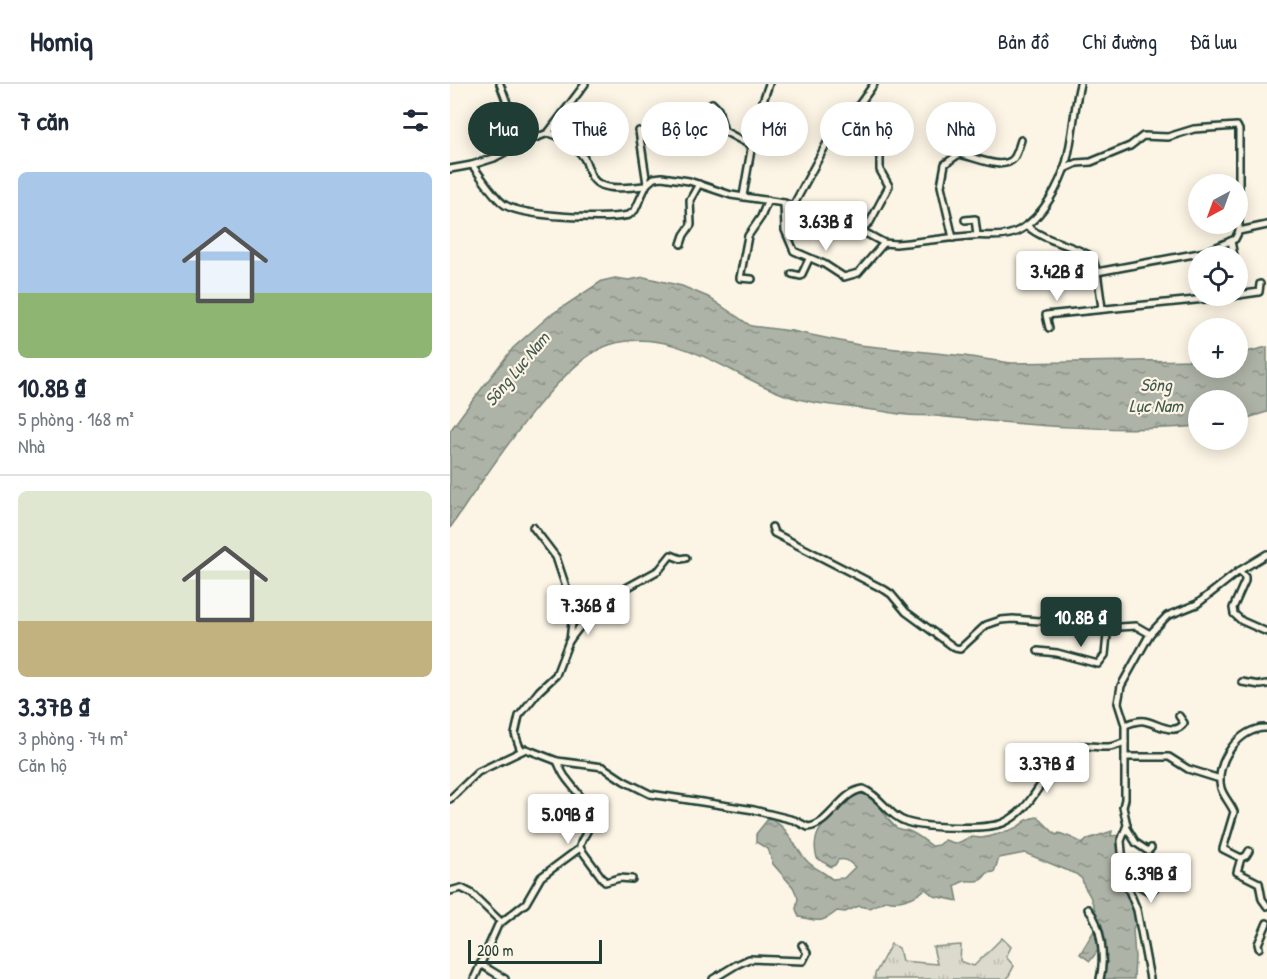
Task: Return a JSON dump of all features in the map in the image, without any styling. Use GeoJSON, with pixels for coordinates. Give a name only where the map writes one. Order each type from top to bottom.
{"type":"FeatureCollection","features":[{"type":"Feature","properties":{"kind":"street"},"geometry":{"type":"LineString","coordinates":[[500,84],[507,102]]}},
{"type":"Feature","properties":{"kind":"street"},"geometry":{"type":"LineString","coordinates":[[539,136],[548,133],[585,84]]}},
{"type":"Feature","properties":{"kind":"street"},"geometry":{"type":"LineString","coordinates":[[763,102],[770,84]]}},
{"type":"Feature","properties":{"kind":"street"},"geometry":{"type":"LineString","coordinates":[[793,206],[828,141],[874,84]]}},
{"type":"Feature","properties":{"kind":"street"},"geometry":{"type":"LineString","coordinates":[[472,165],[500,201],[528,213],[598,217],[627,216],[635,210],[646,185],[654,178],[662,177],[699,184],[731,195],[784,203],[828,220],[844,229],[860,230],[884,243],[896,244],[977,235],[999,236],[1010,234],[1027,226],[1042,210],[1064,169],[1080,84]]}},
{"type":"Feature","properties":{"kind":"street"},"geometry":{"type":"LineString","coordinates":[[1064,169],[1077,163],[1091,162],[1130,146],[1142,136],[1168,137],[1194,129],[1237,126],[1239,130],[1239,174]]}},
{"type":"Feature","properties":{"kind":"street"},"geometry":{"type":"LineString","coordinates":[[639,131],[646,185]]}},
{"type":"Feature","properties":{"kind":"street"},"geometry":{"type":"LineString","coordinates":[[548,133],[563,139],[579,153],[584,158],[590,175],[600,185],[612,187],[646,185]]}},
{"type":"Feature","properties":{"kind":"street"},"geometry":{"type":"LineString","coordinates":[[953,238],[941,186],[945,164],[959,154],[987,162],[1008,162],[1015,157],[1021,140]]}},
{"type":"Feature","properties":{"kind":"street"},"geometry":{"type":"LineString","coordinates":[[450,169],[472,165],[498,156]]}},
{"type":"Feature","properties":{"kind":"street"},"geometry":{"type":"LineString","coordinates":[[743,196],[750,156]]}},
{"type":"Feature","properties":{"kind":"street"},"geometry":{"type":"LineString","coordinates":[[860,230],[870,222],[889,186],[879,168],[880,156]]}},
{"type":"Feature","properties":{"kind":"street"},"geometry":{"type":"LineString","coordinates":[[681,244],[691,225],[690,200],[699,184]]}},
{"type":"Feature","properties":{"kind":"street"},"geometry":{"type":"LineString","coordinates":[[752,279],[740,278],[747,239],[768,200]]}},
{"type":"Feature","properties":{"kind":"street"},"geometry":{"type":"LineString","coordinates":[[784,203],[783,223],[791,247],[799,255],[819,261],[841,276],[848,277],[858,273],[884,243]]}},
{"type":"Feature","properties":{"kind":"street"},"geometry":{"type":"LineString","coordinates":[[965,220],[975,219],[977,235]]}},
{"type":"Feature","properties":{"kind":"street"},"geometry":{"type":"LineString","coordinates":[[1248,229],[1267,225]]}},
{"type":"Feature","properties":{"kind":"street"},"geometry":{"type":"LineString","coordinates":[[1027,226],[1045,237],[1073,246],[1093,258],[1102,308]]}},
{"type":"Feature","properties":{"kind":"street"},"geometry":{"type":"LineString","coordinates":[[1097,272],[1205,252],[1232,241],[1238,234]]}},
{"type":"Feature","properties":{"kind":"street"},"geometry":{"type":"LineString","coordinates":[[1232,241],[1233,246]]}},
{"type":"Feature","properties":{"kind":"street"},"geometry":{"type":"LineString","coordinates":[[792,274],[801,276],[809,258]]}},
{"type":"Feature","properties":{"kind":"street"},"geometry":{"type":"LineString","coordinates":[[1248,294],[1259,292],[1260,284]]}},
{"type":"Feature","properties":{"kind":"street"},"geometry":{"type":"LineString","coordinates":[[1049,328],[1046,315],[1188,300]]}},
{"type":"Feature","properties":{"kind":"street"},"geometry":{"type":"LineString","coordinates":[[520,751],[515,734],[519,716],[539,691],[556,675],[569,641],[573,615],[556,556],[533,527]]}},
{"type":"Feature","properties":{"kind":"street"},"geometry":{"type":"LineString","coordinates":[[772,527],[774,533],[885,590],[906,612],[955,648],[960,649],[986,626],[1001,620],[1023,619],[1136,626],[1150,634]]}},
{"type":"Feature","properties":{"kind":"street"},"geometry":{"type":"LineString","coordinates":[[1151,848],[1146,851],[1140,846],[1127,828],[1123,807],[1125,799],[1125,724],[1118,703],[1121,686],[1150,634],[1167,616],[1197,603],[1239,571],[1267,554]]}},
{"type":"Feature","properties":{"kind":"street"},"geometry":{"type":"LineString","coordinates":[[569,641],[603,598],[655,573],[671,555],[680,559],[686,558]]}},
{"type":"Feature","properties":{"kind":"street"},"geometry":{"type":"LineString","coordinates":[[1239,571],[1245,577],[1245,581],[1233,608],[1234,614],[1242,621],[1267,632]]}},
{"type":"Feature","properties":{"kind":"street"},"geometry":{"type":"LineString","coordinates":[[1038,651],[1098,663],[1106,655],[1108,625]]}},
{"type":"Feature","properties":{"kind":"street"},"geometry":{"type":"LineString","coordinates":[[1242,682],[1267,684]]}},
{"type":"Feature","properties":{"kind":"street"},"geometry":{"type":"LineString","coordinates":[[1125,724],[1144,721],[1175,730],[1184,723],[1179,716]]}},
{"type":"Feature","properties":{"kind":"street"},"geometry":{"type":"LineString","coordinates":[[1241,858],[1223,848],[1234,812],[1221,790],[1220,779],[1225,760],[1237,740],[1255,729],[1267,728]]}},
{"type":"Feature","properties":{"kind":"street"},"geometry":{"type":"LineString","coordinates":[[450,799],[478,772],[526,749],[557,761],[603,767],[624,782],[650,794],[763,812],[795,820],[808,826],[817,824],[847,797],[863,789],[875,796],[888,810],[903,820],[925,825],[992,825],[1011,818],[1030,800],[1052,767],[1077,748],[1087,745],[1108,747],[1125,742]]}},
{"type":"Feature","properties":{"kind":"street"},"geometry":{"type":"LineString","coordinates":[[1125,757],[1169,757],[1188,770],[1220,779]]}},
{"type":"Feature","properties":{"kind":"street"},"geometry":{"type":"LineString","coordinates":[[557,761],[565,777],[584,799],[588,810],[589,827],[580,843],[580,848],[605,882],[620,878],[632,879]]}},
{"type":"Feature","properties":{"kind":"street"},"geometry":{"type":"LineString","coordinates":[[1127,828],[1121,841],[1126,878],[1137,910],[1150,979]]}},
{"type":"Feature","properties":{"kind":"street"},"geometry":{"type":"LineString","coordinates":[[474,979],[495,930],[501,922],[526,903],[541,877],[580,848]]}},
{"type":"Feature","properties":{"kind":"street"},"geometry":{"type":"LineString","coordinates":[[1249,851],[1241,858],[1237,872],[1259,884],[1262,899],[1267,906]]}},
{"type":"Feature","properties":{"kind":"street"},"geometry":{"type":"LineString","coordinates":[[1126,878],[1150,892],[1170,874]]}},
{"type":"Feature","properties":{"kind":"street"},"geometry":{"type":"LineString","coordinates":[[450,891],[461,888],[471,893],[501,922]]}},
{"type":"Feature","properties":{"kind":"street"},"geometry":{"type":"LineString","coordinates":[[1088,909],[1098,931],[1101,955],[1100,979]]}},
{"type":"Feature","properties":{"kind":"street"},"geometry":{"type":"LineString","coordinates":[[1259,948],[1258,944],[1267,923]]}},
{"type":"Feature","properties":{"kind":"street"},"geometry":{"type":"LineString","coordinates":[[713,979],[729,968],[749,959],[803,961],[807,953],[801,945]]}},
{"type":"Feature","properties":{"kind":"street"},"geometry":{"type":"LineString","coordinates":[[480,964],[505,979]]}},
{"type":"Feature","properties":{"kind":"green space"},"geometry":{"type":"Polygon","coordinates":[[[1002,938],[1011,947],[1006,957],[1014,966],[1007,979],[874,979],[891,944],[899,948],[902,961],[937,964],[933,947],[961,945],[960,961],[974,966],[1002,938]]]}},
{"type":"Feature","properties":{"kind":"water","name":"Sông Lục Nam"},"geometry":{"type":"Polygon","coordinates":[[[644,277],[682,286],[708,297],[751,326],[792,331],[859,345],[1011,363],[1188,360],[1188,378],[1248,378],[1248,352],[1267,347],[1267,412],[1248,418],[1248,390],[1188,390],[1188,427],[1103,428],[904,415],[823,404],[787,396],[674,345],[653,341],[631,341],[609,345],[589,355],[567,374],[522,425],[450,528],[450,431],[513,348],[549,316],[602,281],[615,278],[629,280],[644,277]]]}},
{"type":"Feature","properties":{"kind":"water"},"geometry":{"type":"Polygon","coordinates":[[[858,793],[873,799],[897,828],[919,836],[932,846],[939,845],[945,840],[957,843],[972,837],[993,836],[1038,817],[1056,835],[1062,834],[1082,844],[1088,839],[1112,831],[1111,836],[1120,835],[1127,889],[1137,919],[1133,929],[1134,979],[1101,979],[1098,918],[1082,879],[1076,874],[1025,853],[999,858],[994,872],[987,873],[980,880],[965,881],[955,886],[958,901],[934,896],[925,889],[908,899],[887,900],[870,908],[859,906],[845,912],[837,911],[823,920],[799,917],[796,909],[798,898],[793,887],[773,864],[768,849],[756,842],[756,834],[768,819],[775,822],[786,832],[809,863],[832,879],[844,878],[855,867],[847,861],[838,860],[831,867],[817,858],[816,839],[830,817],[858,793]]]}},
{"type":"Feature","properties":{"kind":"water"},"geometry":{"type":"Polygon","coordinates":[[[1095,929],[1099,949],[1090,961],[1080,954],[1095,929]]]}}]}
